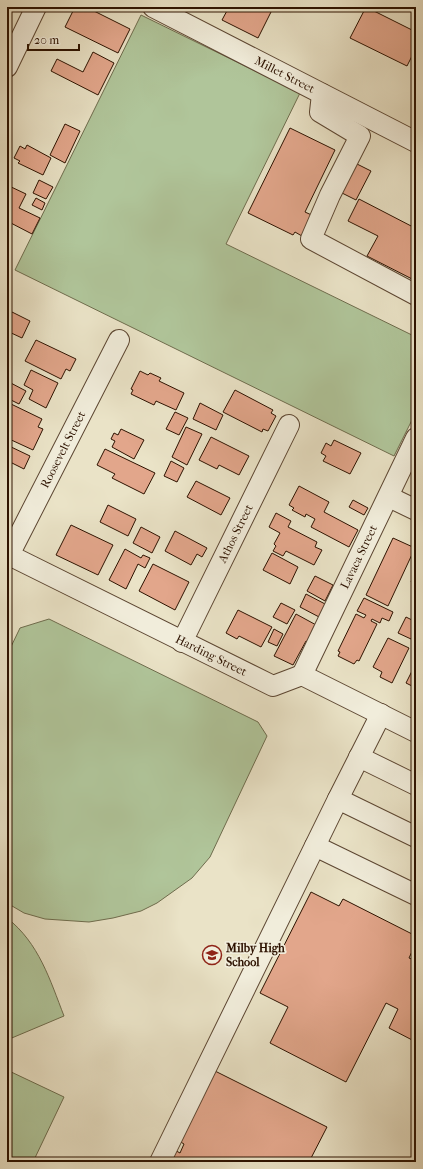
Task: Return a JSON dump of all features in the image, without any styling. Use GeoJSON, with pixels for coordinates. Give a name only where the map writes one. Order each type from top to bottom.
{"type":"FeatureCollection","features":[{"type":"Feature","properties":{"kind":"street"},"geometry":{"type":"LineString","coordinates":[[7,67],[36,7]]}},
{"type":"Feature","properties":{"kind":"street","name":"Millet Street"},"geometry":{"type":"LineString","coordinates":[[154,7],[416,142]]}},
{"type":"Feature","properties":{"kind":"street"},"geometry":{"type":"LineString","coordinates":[[322,94],[320,112],[360,136],[330,195],[311,239],[416,295]]}},
{"type":"Feature","properties":{"kind":"street","name":"Roosevelt Street"},"geometry":{"type":"LineString","coordinates":[[8,556],[119,340]]}},
{"type":"Feature","properties":{"kind":"street","name":"Athos Street"},"geometry":{"type":"LineString","coordinates":[[182,642],[289,425]]}},
{"type":"Feature","properties":{"kind":"street","name":"Lavaca Street"},"geometry":{"type":"LineString","coordinates":[[302,675],[389,497],[416,438]]}},
{"type":"Feature","properties":{"kind":"street"},"geometry":{"type":"LineString","coordinates":[[389,497],[416,510]]}},
{"type":"Feature","properties":{"kind":"street","name":"Harding Street"},"geometry":{"type":"LineString","coordinates":[[8,556],[273,686],[302,675]]}},
{"type":"Feature","properties":{"kind":"street"},"geometry":{"type":"LineString","coordinates":[[302,675],[416,732]]}},
{"type":"Feature","properties":{"kind":"street"},"geometry":{"type":"LineString","coordinates":[[160,1162],[381,714]]}},
{"type":"Feature","properties":{"kind":"street"},"geometry":{"type":"LineString","coordinates":[[359,757],[416,785]]}},
{"type":"Feature","properties":{"kind":"street"},"geometry":{"type":"LineString","coordinates":[[338,799],[416,837]]}},
{"type":"Feature","properties":{"kind":"street"},"geometry":{"type":"LineString","coordinates":[[315,846],[416,895]]}},
{"type":"Feature","properties":{"kind":"green space"},"geometry":{"type":"Polygon","coordinates":[[[141,15],[300,93],[226,244],[416,337],[416,412],[394,456],[15,270],[141,15]]]}},
{"type":"Feature","properties":{"kind":"green space"},"geometry":{"type":"Polygon","coordinates":[[[49,619],[258,722],[267,736],[210,857],[192,878],[157,903],[141,911],[89,922],[45,919],[24,913],[7,903],[7,655],[20,628],[49,619]]]}},
{"type":"Feature","properties":{"kind":"green space"},"geometry":{"type":"Polygon","coordinates":[[[7,918],[27,939],[42,963],[64,1016],[7,1040],[7,918]]]}},
{"type":"Feature","properties":{"kind":"green space"},"geometry":{"type":"Polygon","coordinates":[[[7,1070],[64,1097],[33,1162],[7,1162],[7,1070]]]}},
{"type":"Feature","properties":{"kind":"building"},"geometry":{"type":"Polygon","coordinates":[[[75,7],[86,7],[130,29],[118,53],[65,27],[75,7]]]}},
{"type":"Feature","properties":{"kind":"building"},"geometry":{"type":"Polygon","coordinates":[[[229,7],[267,7],[272,10],[258,38],[222,20],[229,7]]]}},
{"type":"Feature","properties":{"kind":"building"},"geometry":{"type":"Polygon","coordinates":[[[366,7],[416,32],[416,48],[407,66],[350,38],[366,7]]]}},
{"type":"Feature","properties":{"kind":"building"},"geometry":{"type":"Polygon","coordinates":[[[93,52],[114,63],[98,95],[51,71],[57,59],[83,72],[93,52]]]}},
{"type":"Feature","properties":{"kind":"building"},"geometry":{"type":"Polygon","coordinates":[[[65,124],[80,131],[65,163],[50,155],[65,124]]]}},
{"type":"Feature","properties":{"kind":"building"},"geometry":{"type":"Polygon","coordinates":[[[290,128],[335,150],[305,212],[318,218],[307,239],[295,232],[293,235],[248,213],[290,128]]]}},
{"type":"Feature","properties":{"kind":"building"},"geometry":{"type":"Polygon","coordinates":[[[27,145],[51,158],[43,175],[18,163],[20,161],[14,158],[20,146],[25,149],[27,145]]]}},
{"type":"Feature","properties":{"kind":"building"},"geometry":{"type":"Polygon","coordinates":[[[353,162],[371,171],[356,200],[338,191],[353,162]]]}},
{"type":"Feature","properties":{"kind":"building"},"geometry":{"type":"Polygon","coordinates":[[[39,180],[53,187],[46,199],[33,193],[39,180]]]}},
{"type":"Feature","properties":{"kind":"building"},"geometry":{"type":"Polygon","coordinates":[[[7,185],[26,194],[19,208],[40,218],[32,234],[7,221],[7,185]]]}},
{"type":"Feature","properties":{"kind":"building"},"geometry":{"type":"Polygon","coordinates":[[[36,198],[45,203],[42,210],[32,205],[36,198]]]}},
{"type":"Feature","properties":{"kind":"building"},"geometry":{"type":"Polygon","coordinates":[[[359,199],[415,228],[416,226],[416,281],[367,256],[378,236],[348,221],[359,199]]]}},
{"type":"Feature","properties":{"kind":"building"},"geometry":{"type":"Polygon","coordinates":[[[12,312],[30,321],[22,338],[7,331],[7,323],[12,312]]]}},
{"type":"Feature","properties":{"kind":"building"},"geometry":{"type":"Polygon","coordinates":[[[36,340],[76,359],[70,371],[66,369],[61,379],[25,361],[36,340]]]}},
{"type":"Feature","properties":{"kind":"building"},"geometry":{"type":"Polygon","coordinates":[[[31,370],[58,383],[46,408],[29,399],[33,390],[24,385],[31,370]]]}},
{"type":"Feature","properties":{"kind":"building"},"geometry":{"type":"Polygon","coordinates":[[[140,371],[148,375],[150,373],[161,378],[159,381],[184,393],[176,410],[156,401],[154,405],[131,394],[133,390],[131,389],[140,371]]]}},
{"type":"Feature","properties":{"kind":"building"},"geometry":{"type":"Polygon","coordinates":[[[7,381],[26,391],[19,404],[7,398],[7,381]]]}},
{"type":"Feature","properties":{"kind":"building"},"geometry":{"type":"Polygon","coordinates":[[[235,390],[273,410],[271,413],[276,416],[268,431],[263,429],[262,432],[223,412],[235,390]]]}},
{"type":"Feature","properties":{"kind":"building"},"geometry":{"type":"Polygon","coordinates":[[[200,403],[223,415],[216,430],[193,419],[200,403]]]}},
{"type":"Feature","properties":{"kind":"building"},"geometry":{"type":"Polygon","coordinates":[[[11,404],[42,419],[38,427],[43,429],[33,450],[7,438],[7,412],[11,404]]]}},
{"type":"Feature","properties":{"kind":"building"},"geometry":{"type":"Polygon","coordinates":[[[175,412],[188,418],[179,435],[166,429],[175,412]]]}},
{"type":"Feature","properties":{"kind":"building"},"geometry":{"type":"Polygon","coordinates":[[[186,427],[202,434],[187,465],[172,457],[186,427]]]}},
{"type":"Feature","properties":{"kind":"building"},"geometry":{"type":"Polygon","coordinates":[[[121,429],[144,440],[134,459],[112,447],[115,441],[111,439],[114,433],[118,435],[121,429]]]}},
{"type":"Feature","properties":{"kind":"building"},"geometry":{"type":"Polygon","coordinates":[[[211,437],[249,456],[239,475],[219,465],[217,469],[199,460],[211,437]]]}},
{"type":"Feature","properties":{"kind":"building"},"geometry":{"type":"Polygon","coordinates":[[[334,440],[361,453],[350,474],[323,461],[326,456],[321,453],[326,443],[331,446],[334,440]]]}},
{"type":"Feature","properties":{"kind":"building"},"geometry":{"type":"Polygon","coordinates":[[[7,445],[30,456],[24,469],[8,461],[7,463],[7,445]]]}},
{"type":"Feature","properties":{"kind":"building"},"geometry":{"type":"Polygon","coordinates":[[[105,449],[155,473],[144,494],[112,478],[115,474],[97,465],[105,449]]]}},
{"type":"Feature","properties":{"kind":"building"},"geometry":{"type":"Polygon","coordinates":[[[171,461],[184,468],[177,482],[164,476],[171,461]]]}},
{"type":"Feature","properties":{"kind":"building"},"geometry":{"type":"Polygon","coordinates":[[[196,481],[230,498],[221,515],[187,497],[196,481]]]}},
{"type":"Feature","properties":{"kind":"building"},"geometry":{"type":"Polygon","coordinates":[[[299,486],[329,502],[324,512],[358,530],[349,547],[311,527],[315,519],[306,514],[305,517],[292,510],[294,508],[289,505],[299,486]]]}},
{"type":"Feature","properties":{"kind":"building"},"geometry":{"type":"Polygon","coordinates":[[[353,500],[368,508],[364,515],[349,507],[353,500]]]}},
{"type":"Feature","properties":{"kind":"building"},"geometry":{"type":"Polygon","coordinates":[[[108,505],[136,519],[128,536],[100,522],[108,505]]]}},
{"type":"Feature","properties":{"kind":"building"},"geometry":{"type":"Polygon","coordinates":[[[276,513],[291,521],[288,527],[317,542],[315,547],[322,550],[314,565],[286,551],[283,556],[273,551],[276,546],[274,544],[280,533],[269,527],[276,513]]]}},
{"type":"Feature","properties":{"kind":"building"},"geometry":{"type":"Polygon","coordinates":[[[71,525],[113,545],[98,575],[56,555],[71,525]]]}},
{"type":"Feature","properties":{"kind":"building"},"geometry":{"type":"Polygon","coordinates":[[[141,527],[160,537],[152,553],[133,543],[141,527]]]}},
{"type":"Feature","properties":{"kind":"building"},"geometry":{"type":"Polygon","coordinates":[[[175,531],[207,548],[202,557],[197,554],[191,565],[165,551],[175,531]]]}},
{"type":"Feature","properties":{"kind":"building"},"geometry":{"type":"Polygon","coordinates":[[[393,538],[415,548],[388,606],[366,595],[393,538]]]}},
{"type":"Feature","properties":{"kind":"building"},"geometry":{"type":"Polygon","coordinates":[[[125,549],[141,558],[143,555],[150,558],[145,568],[138,564],[126,589],[109,580],[125,549]]]}},
{"type":"Feature","properties":{"kind":"building"},"geometry":{"type":"Polygon","coordinates":[[[272,553],[298,567],[290,584],[263,570],[272,553]]]}},
{"type":"Feature","properties":{"kind":"building"},"geometry":{"type":"Polygon","coordinates":[[[153,564],[189,582],[175,610],[139,591],[153,564]]]}},
{"type":"Feature","properties":{"kind":"building"},"geometry":{"type":"Polygon","coordinates":[[[416,573],[416,584],[411,582],[416,573]]]}},
{"type":"Feature","properties":{"kind":"building"},"geometry":{"type":"Polygon","coordinates":[[[315,576],[333,585],[325,601],[307,591],[315,576]]]}},
{"type":"Feature","properties":{"kind":"building"},"geometry":{"type":"Polygon","coordinates":[[[306,594],[327,605],[321,618],[300,607],[306,594]]]}},
{"type":"Feature","properties":{"kind":"building"},"geometry":{"type":"Polygon","coordinates":[[[364,598],[393,612],[389,621],[382,618],[380,623],[372,619],[371,621],[377,624],[359,661],[357,660],[354,664],[338,656],[340,652],[338,651],[356,614],[364,618],[366,615],[357,611],[364,598]]]}},
{"type":"Feature","properties":{"kind":"building"},"geometry":{"type":"Polygon","coordinates":[[[281,603],[295,610],[287,624],[273,617],[281,603]]]}},
{"type":"Feature","properties":{"kind":"building"},"geometry":{"type":"Polygon","coordinates":[[[238,610],[272,627],[261,647],[239,636],[237,639],[226,633],[238,610]]]}},
{"type":"Feature","properties":{"kind":"building"},"geometry":{"type":"Polygon","coordinates":[[[296,614],[318,626],[309,643],[306,641],[293,665],[274,656],[296,614]]]}},
{"type":"Feature","properties":{"kind":"building"},"geometry":{"type":"Polygon","coordinates":[[[406,617],[416,622],[416,629],[411,639],[398,633],[406,617]]]}},
{"type":"Feature","properties":{"kind":"building"},"geometry":{"type":"Polygon","coordinates":[[[274,629],[283,634],[277,646],[268,642],[274,629]]]}},
{"type":"Feature","properties":{"kind":"building"},"geometry":{"type":"Polygon","coordinates":[[[388,638],[409,648],[392,683],[380,677],[382,672],[373,667],[388,638]]]}},
{"type":"Feature","properties":{"kind":"building"},"geometry":{"type":"Polygon","coordinates":[[[416,663],[416,688],[406,683],[416,663]]]}},
{"type":"Feature","properties":{"kind":"building"},"geometry":{"type":"Polygon","coordinates":[[[311,892],[339,906],[343,899],[416,936],[416,943],[409,958],[416,961],[416,1042],[389,1028],[398,1009],[386,1003],[346,1082],[270,1043],[288,1007],[260,993],[311,892]]]}},
{"type":"Feature","properties":{"kind":"building"},"geometry":{"type":"Polygon","coordinates":[[[215,1071],[327,1127],[309,1162],[164,1162],[171,1148],[180,1153],[184,1144],[179,1141],[215,1071]]]}},
{"type":"Feature","properties":{"kind":"place","name":"Milby High School"},"geometry":{"type":"Point","coordinates":[212,955]}}]}
